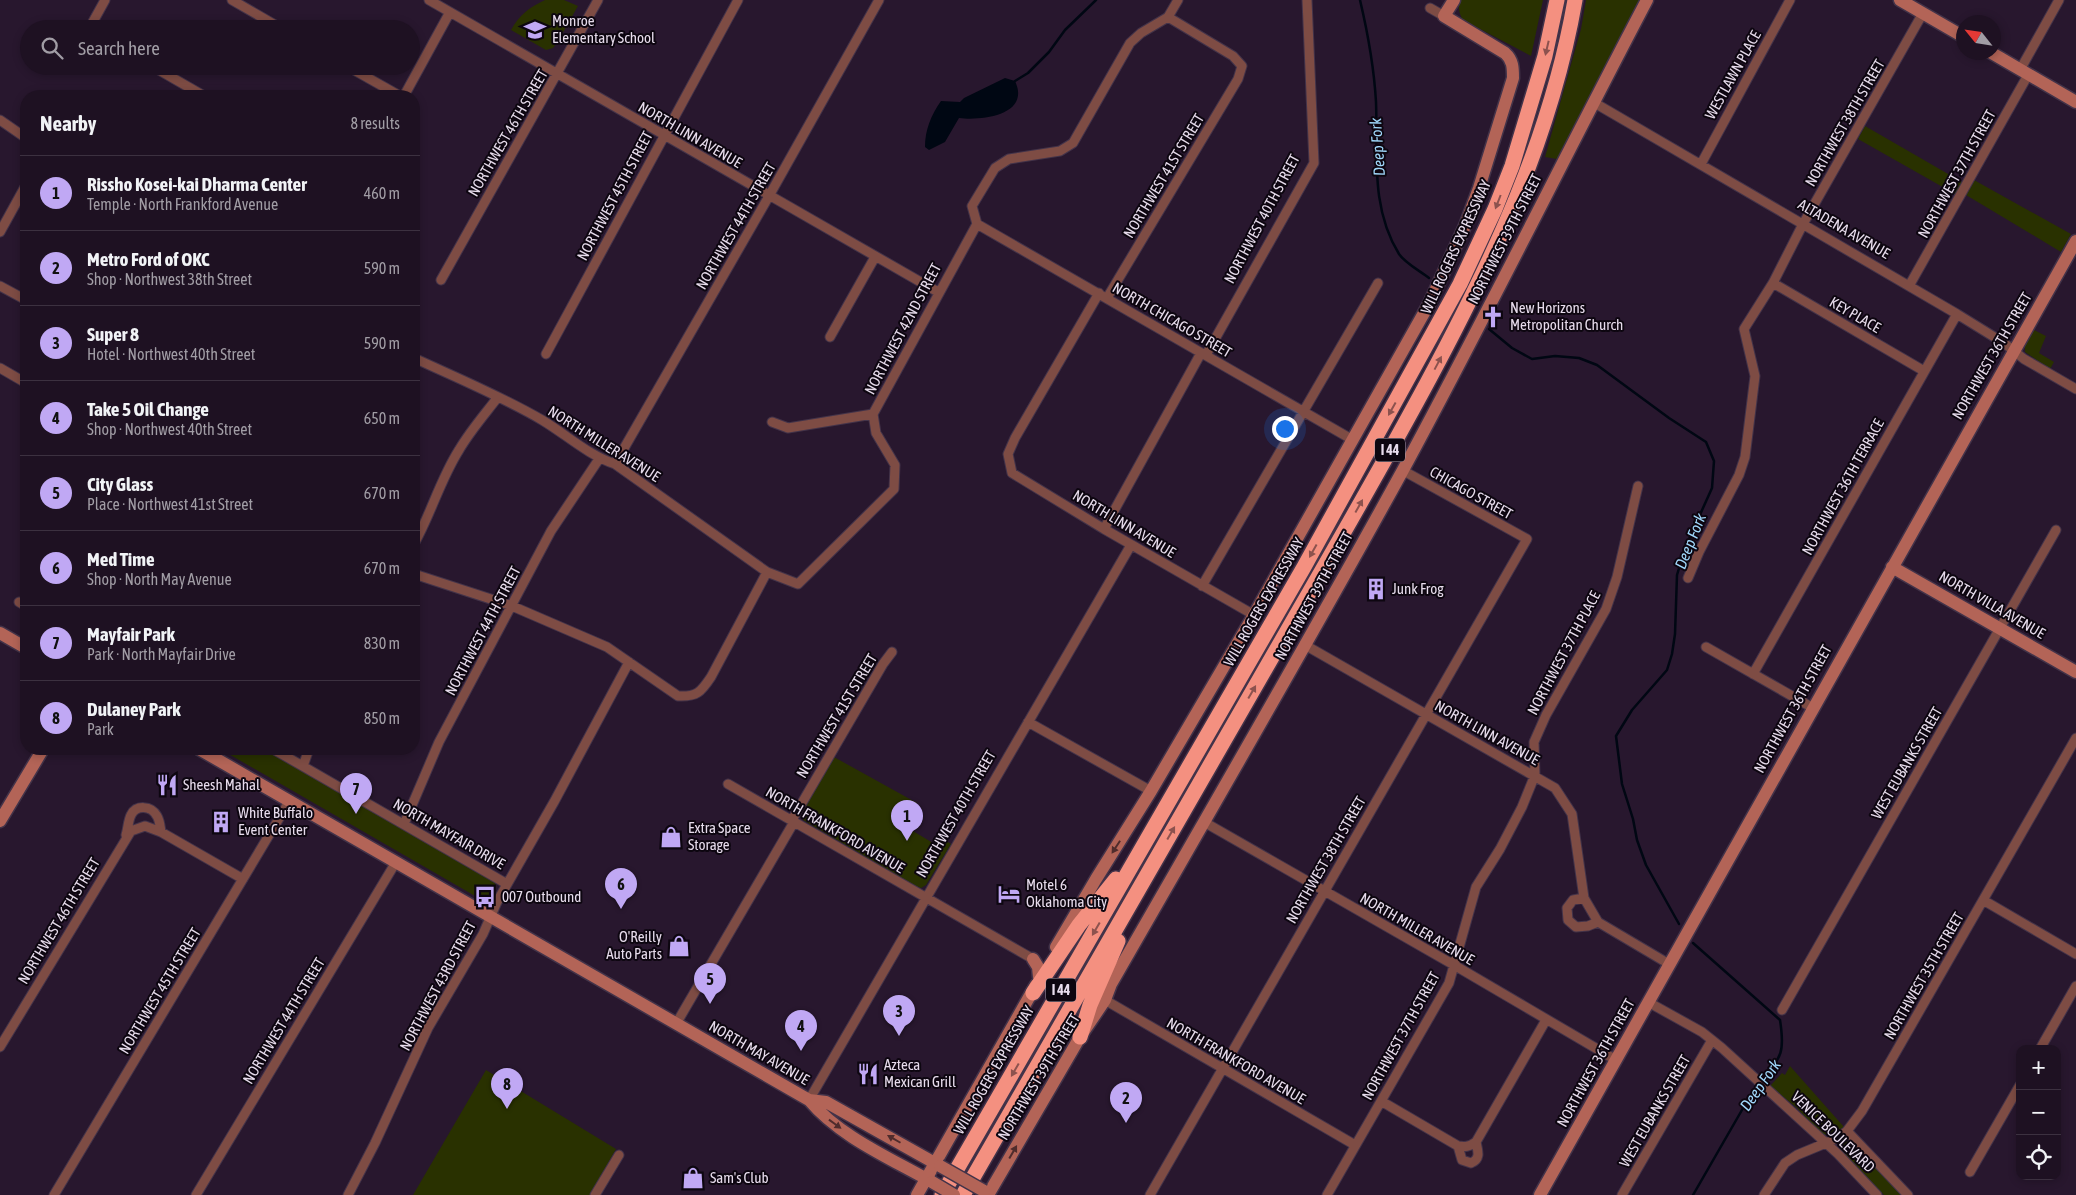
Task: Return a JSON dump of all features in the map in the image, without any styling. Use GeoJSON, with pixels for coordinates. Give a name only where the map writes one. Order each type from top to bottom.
{"type":"FeatureCollection","features":[{"type":"Feature","properties":{"kind":"highway","name":"WILL ROGERS EXPRESSWAY"},"geometry":{"type":"LineString","coordinates":[[942,1195],[1304,567],[1460,284],[1495,209],[1517,150],[1545,56],[1557,0]]}},
{"type":"Feature","properties":{"kind":"highway","name":"I 44"},"geometry":{"type":"LineString","coordinates":[[963,1195],[1358,507],[1474,296],[1511,215],[1539,140],[1557,82],[1575,0]]}},
{"type":"Feature","properties":{"kind":"highway"},"geometry":{"type":"LineString","coordinates":[[1033,993],[1079,925],[1146,841]]}},
{"type":"Feature","properties":{"kind":"highway"},"geometry":{"type":"LineString","coordinates":[[1080,1037],[1090,1004],[1147,875]]}},
{"type":"Feature","properties":{"kind":"main road"},"geometry":{"type":"LineString","coordinates":[[916,1195],[929,1180],[1033,993],[1039,977],[1096,878],[1151,791],[1254,615],[1428,304],[1465,226],[1479,188],[1513,78],[1512,60],[1506,53],[1444,16],[1454,0]]}},
{"type":"Feature","properties":{"kind":"main road","name":"NORTHWEST 39TH STREET"},"geometry":{"type":"LineString","coordinates":[[988,1194],[1080,1037],[1105,1000],[1111,984],[1305,645],[1402,470],[1468,348],[1647,0]]}},
{"type":"Feature","properties":{"kind":"main road"},"geometry":{"type":"LineString","coordinates":[[1904,1],[1956,33]]}},
{"type":"Feature","properties":{"kind":"main road"},"geometry":{"type":"LineString","coordinates":[[2001,58],[2076,102]]}},
{"type":"Feature","properties":{"kind":"main road","name":"NORTHWEST 36TH STREET"},"geometry":{"type":"LineString","coordinates":[[1540,1195],[2076,241]]}},
{"type":"Feature","properties":{"kind":"main road","name":"NORTH VILLA AVENUE"},"geometry":{"type":"LineString","coordinates":[[1892,567],[2076,672]]}},
{"type":"Feature","properties":{"kind":"main road"},"geometry":{"type":"LineString","coordinates":[[0,633],[20,645]]}},
{"type":"Feature","properties":{"kind":"main road"},"geometry":{"type":"LineString","coordinates":[[0,821],[39,755]]}},
{"type":"Feature","properties":{"kind":"main road","name":"NORTH MAY AVENUE"},"geometry":{"type":"LineString","coordinates":[[210,755],[809,1100],[820,1113],[851,1136],[954,1195]]}},
{"type":"Feature","properties":{"kind":"main road"},"geometry":{"type":"LineString","coordinates":[[1032,959],[1038,967],[1039,977]]}},
{"type":"Feature","properties":{"kind":"main road","name":"NORTH MAY AVENUE"},"geometry":{"type":"LineString","coordinates":[[809,1100],[826,1102],[988,1194]]}},
{"type":"Feature","properties":{"kind":"street"},"geometry":{"type":"LineString","coordinates":[[94,20],[105,0]]}},
{"type":"Feature","properties":{"kind":"street"},"geometry":{"type":"LineString","coordinates":[[232,0],[266,20]]}},
{"type":"Feature","properties":{"kind":"street","name":"NORTH LINN AVENUE"},"geometry":{"type":"LineString","coordinates":[[429,0],[663,136],[938,292]]}},
{"type":"Feature","properties":{"kind":"street","name":"NORTHWEST 46TH STREET"},"geometry":{"type":"LineString","coordinates":[[441,280],[598,0]]}},
{"type":"Feature","properties":{"kind":"street","name":"NORTHWEST 45TH STREET"},"geometry":{"type":"LineString","coordinates":[[546,354],[738,0]]}},
{"type":"Feature","properties":{"kind":"street","name":"NORTHWEST 44TH STREET"},"geometry":{"type":"LineString","coordinates":[[615,464],[770,196],[879,0]]}},
{"type":"Feature","properties":{"kind":"street"},"geometry":{"type":"LineString","coordinates":[[977,224],[972,206],[995,168],[1009,159],[1060,151],[1073,143],[1130,43],[1141,33],[1168,17],[1178,0]]}},
{"type":"Feature","properties":{"kind":"street","name":"NORTHWEST 40TH STREET"},"geometry":{"type":"LineString","coordinates":[[1104,529],[1314,163],[1307,0]]}},
{"type":"Feature","properties":{"kind":"street","name":"WESTLAWN PLACE"},"geometry":{"type":"LineString","coordinates":[[1701,164],[1790,0]]}},
{"type":"Feature","properties":{"kind":"street","name":"NORTHWEST 37TH STREET"},"geometry":{"type":"LineString","coordinates":[[1909,286],[2024,72],[2059,0]]}},
{"type":"Feature","properties":{"kind":"street"},"geometry":{"type":"LineString","coordinates":[[1430,8],[1444,16]]}},
{"type":"Feature","properties":{"kind":"street"},"geometry":{"type":"LineString","coordinates":[[420,67],[450,12]]}},
{"type":"Feature","properties":{"kind":"street","name":"NORTHWEST 38TH STREET"},"geometry":{"type":"LineString","coordinates":[[1688,578],[1699,552],[1739,475],[1745,457],[1755,376],[1744,329],[1773,283],[1803,224],[1923,14]]}},
{"type":"Feature","properties":{"kind":"street","name":"NORTHWEST 41ST STREET"},"geometry":{"type":"LineString","coordinates":[[1107,298],[1238,79],[1242,66],[1233,56],[1168,17]]}},
{"type":"Feature","properties":{"kind":"street"},"geometry":{"type":"LineString","coordinates":[[168,75],[194,90]]}},
{"type":"Feature","properties":{"kind":"street"},"geometry":{"type":"LineString","coordinates":[[363,75],[389,90]]}},
{"type":"Feature","properties":{"kind":"street"},"geometry":{"type":"LineString","coordinates":[[407,90],[416,75]]}},
{"type":"Feature","properties":{"kind":"street","name":"ALTADENA AVENUE"},"geometry":{"type":"LineString","coordinates":[[1593,102],[1909,286],[2004,343],[2024,360],[2076,389]]}},
{"type":"Feature","properties":{"kind":"street"},"geometry":{"type":"LineString","coordinates":[[0,120],[20,134]]}},
{"type":"Feature","properties":{"kind":"street"},"geometry":{"type":"LineString","coordinates":[[0,232],[20,196]]}},
{"type":"Feature","properties":{"kind":"street","name":"NORTH CHICAGO STREET"},"geometry":{"type":"LineString","coordinates":[[977,224],[1353,440]]}},
{"type":"Feature","properties":{"kind":"street","name":"NORTHWEST 42ND STREET"},"geometry":{"type":"LineString","coordinates":[[768,572],[798,584],[894,489],[895,465],[876,433],[873,414],[938,292],[977,224]]}},
{"type":"Feature","properties":{"kind":"street"},"geometry":{"type":"LineString","coordinates":[[830,337],[875,257]]}},
{"type":"Feature","properties":{"kind":"street"},"geometry":{"type":"LineString","coordinates":[[1202,586],[1305,412],[1378,283]]}},
{"type":"Feature","properties":{"kind":"street","name":"KEY PLACE"},"geometry":{"type":"LineString","coordinates":[[1773,283],[1924,371]]}},
{"type":"Feature","properties":{"kind":"street"},"geometry":{"type":"LineString","coordinates":[[0,286],[20,297]]}},
{"type":"Feature","properties":{"kind":"street","name":"NORTH LINN AVENUE"},"geometry":{"type":"LineString","coordinates":[[1099,293],[1015,438],[1008,454],[1012,473],[1131,545],[1254,615]]}},
{"type":"Feature","properties":{"kind":"street","name":"NORTHWEST 36TH TERRACE"},"geometry":{"type":"LineString","coordinates":[[1753,674],[1956,314]]}},
{"type":"Feature","properties":{"kind":"street","name":"NORTH MILLER AVENUE"},"geometry":{"type":"LineString","coordinates":[[420,361],[498,397],[543,421],[599,459],[615,464],[768,572]]}},
{"type":"Feature","properties":{"kind":"street"},"geometry":{"type":"LineString","coordinates":[[0,368],[20,380]]}},
{"type":"Feature","properties":{"kind":"street"},"geometry":{"type":"LineString","coordinates":[[420,534],[438,489],[459,450],[498,397]]}},
{"type":"Feature","properties":{"kind":"street"},"geometry":{"type":"LineString","coordinates":[[772,422],[788,428],[873,414]]}},
{"type":"Feature","properties":{"kind":"street","name":"NORTHWEST 44TH STREET"},"geometry":{"type":"LineString","coordinates":[[404,824],[439,742],[551,531],[599,459]]}},
{"type":"Feature","properties":{"kind":"street","name":"CHICAGO STREET"},"geometry":{"type":"LineString","coordinates":[[1402,470],[1526,540]]}},
{"type":"Feature","properties":{"kind":"street","name":"NORTHWEST 37TH PLACE"},"geometry":{"type":"LineString","coordinates":[[1535,776],[1534,742],[1546,715],[1606,609],[1617,577],[1638,486]]}},
{"type":"Feature","properties":{"kind":"street","name":"WEST EUBANKS STREET"},"geometry":{"type":"LineString","coordinates":[[1782,1010],[2056,530]]}},
{"type":"Feature","properties":{"kind":"street","name":"NORTHWEST 38TH STREET"},"geometry":{"type":"LineString","coordinates":[[1150,1195],[1526,540]]}},
{"type":"Feature","properties":{"kind":"street","name":"NORTHWEST 40TH STREET"},"geometry":{"type":"LineString","coordinates":[[809,1100],[1131,545]]}},
{"type":"Feature","properties":{"kind":"street"},"geometry":{"type":"LineString","coordinates":[[420,576],[512,606],[607,647],[678,696],[691,696],[702,690],[711,677],[768,572]]}},
{"type":"Feature","properties":{"kind":"street","name":"NORTH LINN AVENUE"},"geometry":{"type":"LineString","coordinates":[[1305,645],[1555,788],[1572,814],[1584,898],[1598,922],[1670,964]]}},
{"type":"Feature","properties":{"kind":"street"},"geometry":{"type":"LineString","coordinates":[[1706,647],[1813,708]]}},
{"type":"Feature","properties":{"kind":"street","name":"NORTHWEST 41ST STREET"},"geometry":{"type":"LineString","coordinates":[[676,1024],[883,664],[892,652]]}},
{"type":"Feature","properties":{"kind":"street","name":"NORTHWEST 43RD STREET"},"geometry":{"type":"LineString","coordinates":[[348,1195],[375,1143],[428,1028],[483,934],[507,884],[554,802],[628,662]]}},
{"type":"Feature","properties":{"kind":"street"},"geometry":{"type":"LineString","coordinates":[[1028,722],[1151,791]]}},
{"type":"Feature","properties":{"kind":"street","name":"NORTHWEST 35TH STREET"},"geometry":{"type":"LineString","coordinates":[[1764,1195],[1776,1173],[1785,1163],[1796,1155],[1828,1144],[1847,1131],[1862,1111],[2076,738]]}},
{"type":"Feature","properties":{"kind":"street","name":"NORTH MAYFAIR DRIVE"},"geometry":{"type":"LineString","coordinates":[[284,755],[507,884]]}},
{"type":"Feature","properties":{"kind":"street"},"geometry":{"type":"LineString","coordinates":[[303,766],[306,755]]}},
{"type":"Feature","properties":{"kind":"street","name":"NORTHWEST 37TH STREET"},"geometry":{"type":"LineString","coordinates":[[1327,1195],[1449,983],[1476,887],[1500,849],[1522,807],[1535,776]]}},
{"type":"Feature","properties":{"kind":"street","name":"NORTH FRANKFORD AVENUE"},"geometry":{"type":"LineString","coordinates":[[728,784],[1032,959]]}},
{"type":"Feature","properties":{"kind":"street","name":"NORTHWEST 45TH STREET"},"geometry":{"type":"LineString","coordinates":[[54,1195],[290,800]]}},
{"type":"Feature","properties":{"kind":"street","name":"NORTHWEST 46TH STREET"},"geometry":{"type":"LineString","coordinates":[[0,1047],[126,835],[134,811],[148,808],[158,816],[161,832]]}},
{"type":"Feature","properties":{"kind":"street","name":"NORTH MILLER AVENUE"},"geometry":{"type":"LineString","coordinates":[[1204,822],[1616,1060]]}},
{"type":"Feature","properties":{"kind":"street"},"geometry":{"type":"LineString","coordinates":[[126,835],[136,828],[145,826],[161,832],[243,879]]}},
{"type":"Feature","properties":{"kind":"street","name":"NORTHWEST 44TH STREET"},"geometry":{"type":"LineString","coordinates":[[196,1195],[396,862]]}},
{"type":"Feature","properties":{"kind":"street"},"geometry":{"type":"LineString","coordinates":[[1584,898],[1573,900],[1567,908],[1568,920],[1576,927],[1588,926],[1598,922]]}},
{"type":"Feature","properties":{"kind":"street"},"geometry":{"type":"LineString","coordinates":[[1983,900],[2076,954]]}},
{"type":"Feature","properties":{"kind":"street"},"geometry":{"type":"LineString","coordinates":[[2042,1045],[2076,986]]}},
{"type":"Feature","properties":{"kind":"street","name":"NORTH FRANKFORD AVENUE"},"geometry":{"type":"LineString","coordinates":[[1105,1000],[1355,1145]]}},
{"type":"Feature","properties":{"kind":"street","name":"VENICE BOULEVARD"},"geometry":{"type":"LineString","coordinates":[[1648,1002],[1712,1040],[1828,1144],[1877,1195]]}},
{"type":"Feature","properties":{"kind":"street"},"geometry":{"type":"LineString","coordinates":[[1381,1101],[1458,1146],[1465,1147],[1476,1142],[1546,1020]]}},
{"type":"Feature","properties":{"kind":"street","name":"WEST EUBANKS STREET"},"geometry":{"type":"LineString","coordinates":[[1622,1195],[1712,1040]]}},
{"type":"Feature","properties":{"kind":"street"},"geometry":{"type":"LineString","coordinates":[[1970,1172],[2017,1090]]}},
{"type":"Feature","properties":{"kind":"street","name":"VENICE BOULEVARD"},"geometry":{"type":"LineString","coordinates":[[1847,1131],[1908,1195]]}},
{"type":"Feature","properties":{"kind":"street"},"geometry":{"type":"LineString","coordinates":[[1458,1146],[1462,1160],[1471,1163],[1478,1158],[1479,1153],[1476,1142]]}},
{"type":"Feature","properties":{"kind":"street"},"geometry":{"type":"LineString","coordinates":[[595,1195],[619,1155]]}},
{"type":"Feature","properties":{"kind":"green space"},"geometry":{"type":"Polygon","coordinates":[[[545,0],[564,0],[578,6],[557,43],[553,48],[546,50],[511,30],[525,12],[545,0]]]}},
{"type":"Feature","properties":{"kind":"green space"},"geometry":{"type":"Polygon","coordinates":[[[1461,0],[1543,0],[1531,56],[1463,20],[1459,10],[1461,0]]]}},
{"type":"Feature","properties":{"kind":"green space"},"geometry":{"type":"Polygon","coordinates":[[[1586,0],[1641,0],[1557,159],[1545,157],[1581,29],[1586,0]]]}},
{"type":"Feature","properties":{"kind":"green space"},"geometry":{"type":"Polygon","coordinates":[[[1865,126],[1962,182],[1955,194],[1858,139],[1865,126]]]}},
{"type":"Feature","properties":{"kind":"green space"},"geometry":{"type":"Polygon","coordinates":[[[1974,180],[2071,234],[2061,252],[1966,195],[1974,180]]]}},
{"type":"Feature","properties":{"kind":"green space"},"geometry":{"type":"Polygon","coordinates":[[[2034,330],[2046,336],[2039,353],[2054,362],[2050,369],[2025,352],[2025,345],[2034,330]]]}},
{"type":"Feature","properties":{"kind":"green space"},"geometry":{"type":"Polygon","coordinates":[[[230,755],[277,755],[492,879],[496,885],[495,892],[491,898],[482,900],[230,755]]]}},
{"type":"Feature","properties":{"kind":"green space"},"geometry":{"type":"Polygon","coordinates":[[[834,757],[917,803],[909,818],[911,821],[908,828],[938,846],[943,839],[951,844],[926,885],[921,888],[916,886],[803,820],[803,810],[834,757]]]}},
{"type":"Feature","properties":{"kind":"green space"},"geometry":{"type":"Polygon","coordinates":[[[1790,1066],[1844,1127],[1829,1135],[1821,1134],[1797,1108],[1770,1086],[1782,1073],[1785,1075],[1790,1066]]]}},
{"type":"Feature","properties":{"kind":"green space"},"geometry":{"type":"Polygon","coordinates":[[[486,1070],[616,1149],[590,1195],[413,1195],[486,1070]]]}},
{"type":"Feature","properties":{"kind":"green space"},"geometry":{"type":"Polygon","coordinates":[[[1852,1141],[1904,1195],[1884,1195],[1841,1150],[1843,1142],[1852,1141]]]}},
{"type":"Feature","properties":{"kind":"shaded area"},"geometry":{"type":"Polygon","coordinates":[[[1005,78],[1015,81],[1018,92],[1016,102],[1010,108],[991,117],[959,118],[945,142],[929,150],[925,147],[929,123],[941,101],[960,102],[964,98],[1005,78]]]}},
{"type":"Feature","properties":{"kind":"waterway"},"geometry":{"type":"LineString","coordinates":[[1015,81],[1028,73],[1049,52],[1065,30],[1096,0]]}},
{"type":"Feature","properties":{"kind":"waterway","name":"Deep Fork"},"geometry":{"type":"LineString","coordinates":[[1360,0],[1374,76],[1377,180],[1383,218],[1399,254],[1409,264],[1429,278]]}},
{"type":"Feature","properties":{"kind":"waterway","name":"Deep Fork"},"geometry":{"type":"LineString","coordinates":[[1489,329],[1512,348],[1532,359],[1555,356],[1579,358],[1597,365],[1669,418],[1706,442],[1714,461],[1712,488],[1685,548],[1677,575],[1675,634],[1667,670],[1632,710],[1616,736],[1622,784],[1633,819],[1637,840],[1646,865],[1679,924]]}},
{"type":"Feature","properties":{"kind":"waterway","name":"Deep Fork"},"geometry":{"type":"LineString","coordinates":[[1693,943],[1780,1020],[1782,1047],[1778,1059],[1762,1080]]}},
{"type":"Feature","properties":{"kind":"waterway","name":"Deep Fork"},"geometry":{"type":"LineString","coordinates":[[1693,1195],[1750,1096],[1759,1085]]}},
{"type":"Feature","properties":{"kind":"place","name":"Monroe Elementary School"},"geometry":{"type":"Point","coordinates":[535,30]}},
{"type":"Feature","properties":{"kind":"place","name":"New Horizons Metropolitan Church"},"geometry":{"type":"Point","coordinates":[1493,317]}},
{"type":"Feature","properties":{"kind":"place","name":"Junk Frog"},"geometry":{"type":"Point","coordinates":[1376,589]}},
{"type":"Feature","properties":{"kind":"place","name":"Sheesh Mahal"},"geometry":{"type":"Point","coordinates":[167,785]}},
{"type":"Feature","properties":{"kind":"place","name":"Mayfair Park"},"geometry":{"type":"Point","coordinates":[356,814]}},
{"type":"Feature","properties":{"kind":"place","name":"White Buffalo Event Center"},"geometry":{"type":"Point","coordinates":[221,822]}},
{"type":"Feature","properties":{"kind":"place","name":"Extra Space Storage"},"geometry":{"type":"Point","coordinates":[671,837]}},
{"type":"Feature","properties":{"kind":"place","name":"Rissho Kosei-kai Dharma Center"},"geometry":{"type":"Point","coordinates":[907,841]}},
{"type":"Feature","properties":{"kind":"place","name":"Motel 6 Oklahoma City"},"geometry":{"type":"Point","coordinates":[1009,894]}},
{"type":"Feature","properties":{"kind":"place","name":"007 Outbound"},"geometry":{"type":"Point","coordinates":[485,897]}},
{"type":"Feature","properties":{"kind":"place","name":"Med Time"},"geometry":{"type":"Point","coordinates":[621,909]}},
{"type":"Feature","properties":{"kind":"place","name":"O'Reilly Auto Parts"},"geometry":{"type":"Point","coordinates":[679,946]}},
{"type":"Feature","properties":{"kind":"place","name":"City Glass"},"geometry":{"type":"Point","coordinates":[710,1004]}},
{"type":"Feature","properties":{"kind":"place","name":"Super 8"},"geometry":{"type":"Point","coordinates":[899,1036]}},
{"type":"Feature","properties":{"kind":"place","name":"Take 5 Oil Change"},"geometry":{"type":"Point","coordinates":[801,1051]}},
{"type":"Feature","properties":{"kind":"place","name":"Azteca Mexican Grill"},"geometry":{"type":"Point","coordinates":[868,1074]}},
{"type":"Feature","properties":{"kind":"place","name":"Dulaney Park"},"geometry":{"type":"Point","coordinates":[507,1109]}},
{"type":"Feature","properties":{"kind":"place","name":"Metro Ford of OKC"},"geometry":{"type":"Point","coordinates":[1126,1123]}},
{"type":"Feature","properties":{"kind":"place","name":"Sam's Club"},"geometry":{"type":"Point","coordinates":[693,1178]}}]}
